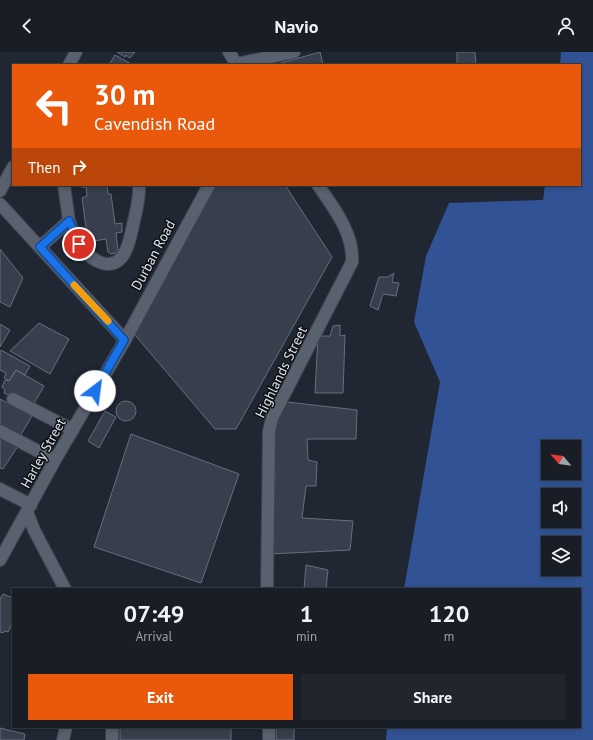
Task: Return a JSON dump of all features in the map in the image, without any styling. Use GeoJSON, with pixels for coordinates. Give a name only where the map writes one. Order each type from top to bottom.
{"type":"FeatureCollection","features":[{"type":"Feature","properties":{"kind":"street"},"geometry":{"type":"LineString","coordinates":[[70,64],[76,52]]}},
{"type":"Feature","properties":{"kind":"street"},"geometry":{"type":"LineString","coordinates":[[229,52],[236,64],[294,52]]}},
{"type":"Feature","properties":{"kind":"street"},"geometry":{"type":"LineString","coordinates":[[0,191],[12,169]]}},
{"type":"Feature","properties":{"kind":"street"},"geometry":{"type":"LineString","coordinates":[[64,186],[69,221],[79,244],[88,255],[98,262],[110,264],[118,261],[124,254],[129,241],[140,198],[139,186]]}},
{"type":"Feature","properties":{"kind":"street","name":"Durban Road"},"geometry":{"type":"LineString","coordinates":[[124,340],[208,186]]}},
{"type":"Feature","properties":{"kind":"street","name":"Highlands Street"},"geometry":{"type":"LineString","coordinates":[[267,588],[269,431],[272,418],[352,262],[353,254],[344,226],[319,186]]}},
{"type":"Feature","properties":{"kind":"street"},"geometry":{"type":"LineString","coordinates":[[0,204],[124,340]]}},
{"type":"Feature","properties":{"kind":"street"},"geometry":{"type":"LineString","coordinates":[[40,247],[69,221]]}},
{"type":"Feature","properties":{"kind":"street","name":"Harley Street"},"geometry":{"type":"LineString","coordinates":[[0,560],[124,340]]}},
{"type":"Feature","properties":{"kind":"street"},"geometry":{"type":"LineString","coordinates":[[14,399],[72,430]]}},
{"type":"Feature","properties":{"kind":"street"},"geometry":{"type":"LineString","coordinates":[[0,431],[55,460]]}},
{"type":"Feature","properties":{"kind":"street"},"geometry":{"type":"LineString","coordinates":[[0,489],[29,508],[34,530],[64,588]]}},
{"type":"Feature","properties":{"kind":"street"},"geometry":{"type":"LineString","coordinates":[[63,740],[66,728]]}},
{"type":"Feature","properties":{"kind":"street"},"geometry":{"type":"LineString","coordinates":[[112,728],[112,740]]}},
{"type":"Feature","properties":{"kind":"street"},"geometry":{"type":"LineString","coordinates":[[269,728],[269,740]]}},
{"type":"Feature","properties":{"kind":"shaded area"},"geometry":{"type":"Polygon","coordinates":[[[561,52],[593,52],[593,740],[386,740],[387,728],[581,728],[581,588],[404,588],[440,382],[414,322],[426,256],[449,203],[543,200],[545,186],[581,186],[581,64],[560,64],[561,52]]]}},
{"type":"Feature","properties":{"kind":"building"},"geometry":{"type":"Polygon","coordinates":[[[117,52],[135,52],[130,58],[117,52]]]}},
{"type":"Feature","properties":{"kind":"building"},"geometry":{"type":"Polygon","coordinates":[[[320,52],[323,64],[278,64],[320,52]]]}},
{"type":"Feature","properties":{"kind":"building"},"geometry":{"type":"Polygon","coordinates":[[[457,52],[475,52],[476,64],[457,64],[457,52]]]}},
{"type":"Feature","properties":{"kind":"building"},"geometry":{"type":"Polygon","coordinates":[[[115,55],[131,64],[110,64],[115,55]]]}},
{"type":"Feature","properties":{"kind":"building"},"geometry":{"type":"Polygon","coordinates":[[[107,186],[108,194],[111,194],[115,224],[122,223],[122,232],[116,233],[118,250],[116,253],[111,254],[108,252],[106,239],[88,242],[82,198],[87,196],[86,187],[81,187],[107,186]]]}},
{"type":"Feature","properties":{"kind":"building"},"geometry":{"type":"Polygon","coordinates":[[[212,186],[286,186],[332,257],[236,429],[215,429],[135,335],[212,186]]]}},
{"type":"Feature","properties":{"kind":"building"},"geometry":{"type":"Polygon","coordinates":[[[0,249],[23,278],[10,307],[0,302],[0,249]]]}},
{"type":"Feature","properties":{"kind":"building"},"geometry":{"type":"Polygon","coordinates":[[[394,273],[392,282],[399,283],[396,296],[383,294],[378,310],[370,306],[379,277],[388,277],[394,273]]]}},
{"type":"Feature","properties":{"kind":"building"},"geometry":{"type":"Polygon","coordinates":[[[39,323],[69,339],[50,374],[10,351],[39,323]]]}},
{"type":"Feature","properties":{"kind":"building"},"geometry":{"type":"Polygon","coordinates":[[[0,324],[10,330],[0,347],[0,324]]]}},
{"type":"Feature","properties":{"kind":"building"},"geometry":{"type":"Polygon","coordinates":[[[340,325],[340,336],[345,335],[343,393],[315,393],[318,336],[330,336],[333,326],[340,325]]]}},
{"type":"Feature","properties":{"kind":"building"},"geometry":{"type":"Polygon","coordinates":[[[1,350],[30,366],[25,375],[16,370],[9,381],[4,378],[6,373],[0,370],[1,350]]]}},
{"type":"Feature","properties":{"kind":"building"},"geometry":{"type":"Polygon","coordinates":[[[16,370],[44,386],[32,407],[4,393],[5,390],[2,387],[5,380],[9,381],[16,370]]]}},
{"type":"Feature","properties":{"kind":"building"},"geometry":{"type":"Polygon","coordinates":[[[0,399],[32,416],[19,438],[0,427],[0,399]]]}},
{"type":"Feature","properties":{"kind":"building"},"geometry":{"type":"Polygon","coordinates":[[[126,401],[133,404],[136,411],[133,418],[126,421],[119,418],[116,411],[119,404],[126,401]]]}},
{"type":"Feature","properties":{"kind":"building"},"geometry":{"type":"Polygon","coordinates":[[[287,402],[357,410],[356,439],[307,439],[308,460],[317,462],[316,486],[306,486],[302,518],[353,521],[350,550],[270,554],[275,475],[272,430],[287,402]]]}},
{"type":"Feature","properties":{"kind":"building"},"geometry":{"type":"Polygon","coordinates":[[[105,411],[116,417],[99,448],[88,441],[105,411]]]}},
{"type":"Feature","properties":{"kind":"building"},"geometry":{"type":"Polygon","coordinates":[[[131,434],[239,474],[201,583],[94,547],[131,434]]]}},
{"type":"Feature","properties":{"kind":"building"},"geometry":{"type":"Polygon","coordinates":[[[0,437],[18,446],[3,469],[0,468],[0,437]]]}},
{"type":"Feature","properties":{"kind":"building"},"geometry":{"type":"Polygon","coordinates":[[[306,565],[328,570],[326,588],[304,588],[306,565]]]}},
{"type":"Feature","properties":{"kind":"building"},"geometry":{"type":"Polygon","coordinates":[[[3,594],[12,598],[12,626],[10,626],[8,632],[5,631],[3,633],[0,632],[0,599],[3,594]]]}},
{"type":"Feature","properties":{"kind":"building"},"geometry":{"type":"Polygon","coordinates":[[[0,728],[25,734],[24,740],[0,740],[0,728]]]}},
{"type":"Feature","properties":{"kind":"building"},"geometry":{"type":"Polygon","coordinates":[[[120,728],[231,728],[231,740],[120,740],[120,728]]]}},
{"type":"Feature","properties":{"kind":"building"},"geometry":{"type":"Polygon","coordinates":[[[276,728],[294,728],[294,740],[276,740],[276,728]]]}},
{"type":"Feature","properties":{"kind":"slow traffic"},"geometry":{"type":"LineString","coordinates":[[74,285],[108,321]]}},
{"type":"Feature","properties":{"kind":"route"},"geometry":{"type":"LineString","coordinates":[[79,244],[69,221],[40,247],[124,340],[95,391]]}}]}
